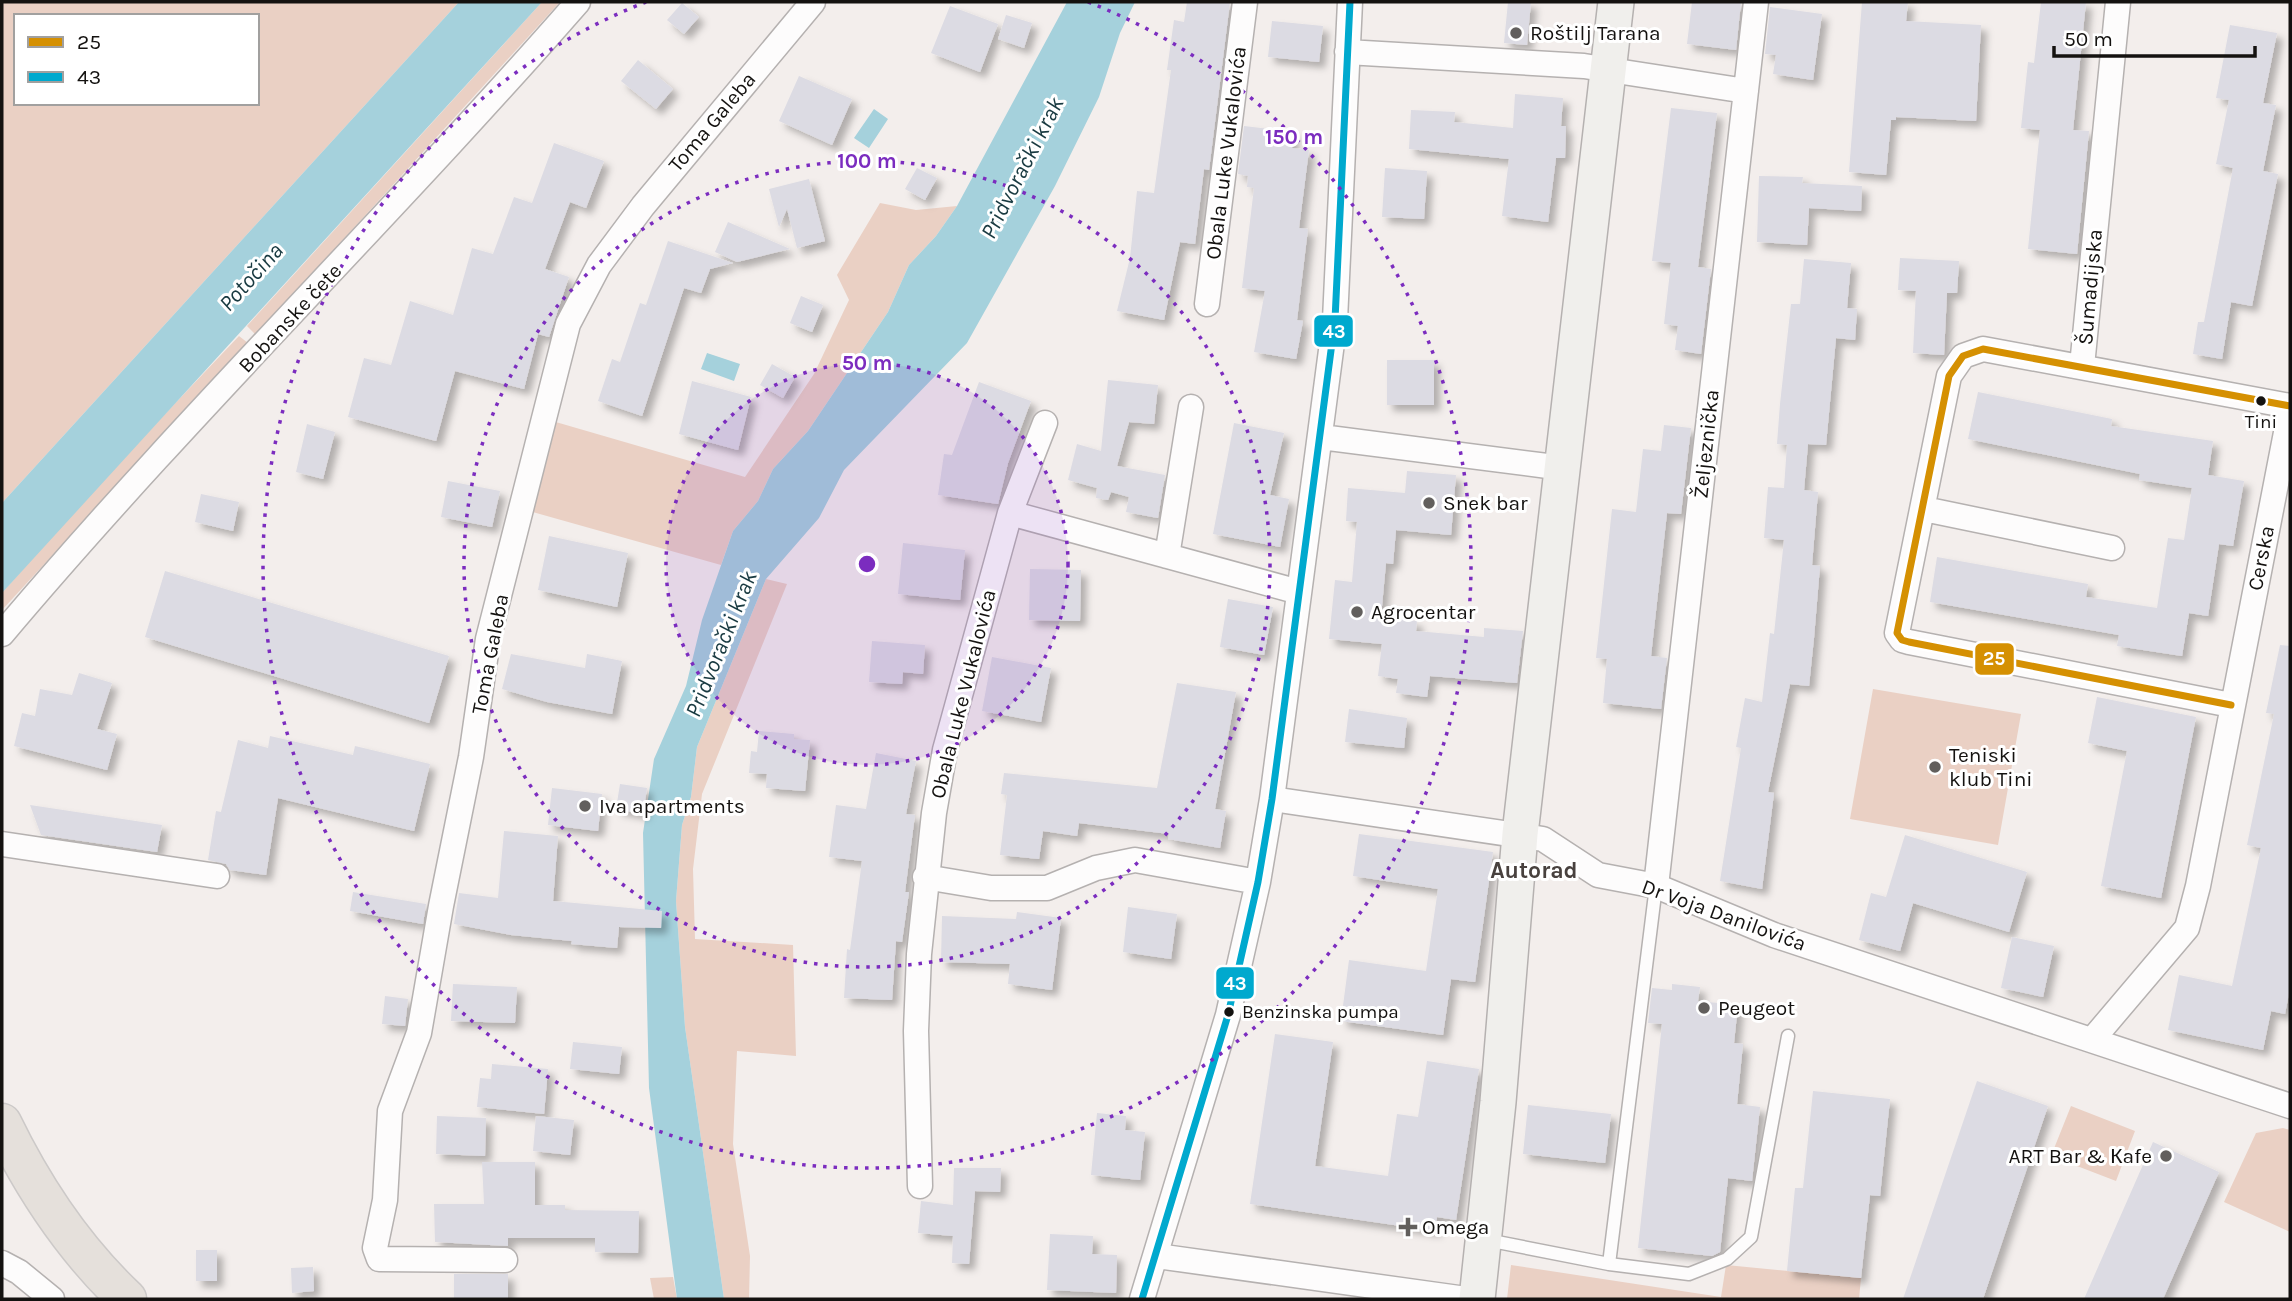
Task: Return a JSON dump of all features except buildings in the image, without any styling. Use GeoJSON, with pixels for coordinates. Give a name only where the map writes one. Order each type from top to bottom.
{"type":"FeatureCollection","features":[{"type":"Feature","properties":{"kind":"main road"},"geometry":{"type":"LineString","coordinates":[[2,1122],[56,1215],[79,1247],[127,1299]]}},
{"type":"Feature","properties":{"kind":"street","name":"Bobanske čete"},"geometry":{"type":"LineString","coordinates":[[2,634],[61,564],[356,247],[578,2]]}},
{"type":"Feature","properties":{"kind":"street","name":"Toma Galeba"},"geometry":{"type":"LineString","coordinates":[[505,1260],[379,1259],[376,1248],[385,1200],[390,1111],[419,1033],[440,906],[471,757],[488,639],[568,324],[599,265],[643,206],[813,2]]}},
{"type":"Feature","properties":{"kind":"street","name":"Obala Luke Vukalovića"},"geometry":{"type":"LineString","coordinates":[[1207,304],[1245,2]]}},
{"type":"Feature","properties":{"kind":"street"},"geometry":{"type":"LineString","coordinates":[[1142,1299],[1228,1015],[1258,882],[1272,799],[1335,320],[1350,2]]}},
{"type":"Feature","properties":{"kind":"street"},"geometry":{"type":"LineString","coordinates":[[1477,1299],[1499,1102],[1520,834],[1616,2]]}},
{"type":"Feature","properties":{"kind":"street","name":"Željeznička"},"geometry":{"type":"LineString","coordinates":[[1656,886],[1755,2]]}},
{"type":"Feature","properties":{"kind":"street","name":"Šumadijska"},"geometry":{"type":"LineString","coordinates":[[2118,2],[2082,366],[1983,349],[1963,356],[1950,376],[1897,633],[1902,640],[2231,705]]}},
{"type":"Feature","properties":{"kind":"street"},"geometry":{"type":"LineString","coordinates":[[1347,52],[1609,70],[1746,92]]}},
{"type":"Feature","properties":{"kind":"street"},"geometry":{"type":"LineString","coordinates":[[2082,366],[2290,406]]}},
{"type":"Feature","properties":{"kind":"street"},"geometry":{"type":"LineString","coordinates":[[1167,556],[1191,407]]}},
{"type":"Feature","properties":{"kind":"street","name":"Cerska"},"geometry":{"type":"LineString","coordinates":[[2231,705],[2290,412]]}},
{"type":"Feature","properties":{"kind":"street","name":"Obala Luke Vukalovića"},"geometry":{"type":"LineString","coordinates":[[920,1186],[916,1031],[925,877],[945,750],[1010,513],[1045,423]]}},
{"type":"Feature","properties":{"kind":"street"},"geometry":{"type":"LineString","coordinates":[[1321,437],[1563,468]]}},
{"type":"Feature","properties":{"kind":"street"},"geometry":{"type":"LineString","coordinates":[[1924,509],[2112,548]]}},
{"type":"Feature","properties":{"kind":"street"},"geometry":{"type":"LineString","coordinates":[[1010,513],[1299,592]]}},
{"type":"Feature","properties":{"kind":"street"},"geometry":{"type":"LineString","coordinates":[[2092,1040],[2187,928],[2198,886],[2231,705]]}},
{"type":"Feature","properties":{"kind":"street","name":"Dr Voja Danilovića"},"geometry":{"type":"LineString","coordinates":[[1272,799],[1543,839],[1598,875],[1656,886],[1774,935],[2225,1087],[2290,1106]]}},
{"type":"Feature","properties":{"kind":"street"},"geometry":{"type":"LineString","coordinates":[[2,844],[217,876]]}},
{"type":"Feature","properties":{"kind":"street"},"geometry":{"type":"LineString","coordinates":[[925,877],[991,888],[1047,888],[1096,868],[1135,860],[1258,882]]}},
{"type":"Feature","properties":{"kind":"street"},"geometry":{"type":"LineString","coordinates":[[1157,1256],[1466,1299]]}},
{"type":"Feature","properties":{"kind":"street"},"geometry":{"type":"LineString","coordinates":[[2,1263],[19,1272],[52,1299]]}},
{"type":"Feature","properties":{"kind":"lane"},"geometry":{"type":"LineString","coordinates":[[1609,1264],[1656,886]]}},
{"type":"Feature","properties":{"kind":"lane"},"geometry":{"type":"LineString","coordinates":[[1483,1240],[1609,1264],[1689,1274],[1709,1269],[1727,1259],[1751,1237],[1788,1036]]}},
{"type":"Feature","properties":{"kind":"shaded area"},"geometry":{"type":"Polygon","coordinates":[[[2,2],[459,2],[2,503],[2,2]]]}},
{"type":"Feature","properties":{"kind":"shaded area"},"geometry":{"type":"Polygon","coordinates":[[[542,2],[560,2],[256,335],[247,326],[542,2]]]}},
{"type":"Feature","properties":{"kind":"shaded area"},"geometry":{"type":"Polygon","coordinates":[[[880,203],[916,210],[957,206],[936,236],[909,265],[888,312],[808,431],[773,469],[758,501],[733,531],[721,565],[522,509],[542,418],[745,477],[814,374],[849,300],[837,275],[880,203]]]}},
{"type":"Feature","properties":{"kind":"shaded area"},"geometry":{"type":"Polygon","coordinates":[[[239,336],[248,343],[2,610],[2,593],[91,492],[239,336]]]}},
{"type":"Feature","properties":{"kind":"shaded area"},"geometry":{"type":"Polygon","coordinates":[[[766,579],[787,584],[702,794],[693,869],[695,939],[793,945],[796,1056],[737,1051],[733,1144],[750,1256],[749,1299],[724,1299],[685,1027],[676,901],[682,825],[691,797],[697,747],[766,579]]]}},
{"type":"Feature","properties":{"kind":"shaded area","name":"Teniski klub Tini"},"geometry":{"type":"Polygon","coordinates":[[[1873,689],[2021,714],[1998,845],[1850,819],[1873,689]]]}},
{"type":"Feature","properties":{"kind":"shaded area"},"geometry":{"type":"Polygon","coordinates":[[[2071,1106],[2135,1131],[2116,1181],[2051,1156],[2071,1106]]]}},
{"type":"Feature","properties":{"kind":"shaded area"},"geometry":{"type":"Polygon","coordinates":[[[2283,1128],[2290,1130],[2290,1232],[2224,1202],[2256,1133],[2283,1128]]]}},
{"type":"Feature","properties":{"kind":"shaded area"},"geometry":{"type":"Polygon","coordinates":[[[1511,1265],[1721,1297],[1726,1265],[1861,1278],[1859,1299],[1507,1299],[1511,1265]]]}},
{"type":"Feature","properties":{"kind":"shaded area"},"geometry":{"type":"Polygon","coordinates":[[[673,1277],[677,1299],[654,1299],[650,1278],[673,1277]]]}},
{"type":"Feature","properties":{"kind":"water","name":"Potočina"},"geometry":{"type":"Polygon","coordinates":[[[459,2],[542,2],[2,593],[2,503],[459,2]]]}},
{"type":"Feature","properties":{"kind":"water","name":"Pridvorački krak"},"geometry":{"type":"Polygon","coordinates":[[[1067,2],[1135,2],[1120,33],[1099,97],[1055,186],[967,343],[844,470],[819,518],[766,579],[697,747],[691,797],[682,825],[676,901],[685,1027],[724,1299],[677,1299],[649,1088],[643,833],[654,759],[686,686],[702,620],[733,531],[758,501],[773,469],[808,431],[888,312],[909,265],[936,236],[957,206],[1067,2]]]}},
{"type":"Feature","properties":{"kind":"water"},"geometry":{"type":"Polygon","coordinates":[[[874,109],[888,119],[869,148],[854,138],[874,109]]]}},
{"type":"Feature","properties":{"kind":"water"},"geometry":{"type":"Polygon","coordinates":[[[707,353],[740,364],[734,381],[701,369],[707,353]]]}},
{"type":"Feature","properties":{"kind":"transit line","name":"43"},"geometry":{"type":"LineString","coordinates":[[1142,1299],[1228,1015],[1258,882],[1272,799],[1335,320],[1350,2]]}},
{"type":"Feature","properties":{"kind":"transit line","name":"25"},"geometry":{"type":"LineString","coordinates":[[2231,705],[1909,642],[1902,640],[1897,633],[1949,376],[1963,356],[1983,349],[2290,406]]}},
{"type":"Feature","properties":{"kind":"place","name":"Roštilj Tarana"},"geometry":{"type":"Point","coordinates":[1516,33]}},
{"type":"Feature","properties":{"kind":"place","name":"Tini"},"geometry":{"type":"Point","coordinates":[2261,401]}},
{"type":"Feature","properties":{"kind":"place","name":"Snek bar"},"geometry":{"type":"Point","coordinates":[1429,503]}},
{"type":"Feature","properties":{"kind":"place","name":"Agrocentar"},"geometry":{"type":"Point","coordinates":[1357,612]}},
{"type":"Feature","properties":{"kind":"place","name":"Teniski klub Tini"},"geometry":{"type":"Point","coordinates":[1935,767]}},
{"type":"Feature","properties":{"kind":"place","name":"Iva apartments"},"geometry":{"type":"Point","coordinates":[585,806]}},
{"type":"Feature","properties":{"kind":"place","name":"Peugeot"},"geometry":{"type":"Point","coordinates":[1704,1008]}},
{"type":"Feature","properties":{"kind":"place","name":"Benzinska pumpa"},"geometry":{"type":"Point","coordinates":[1229,1012]}},
{"type":"Feature","properties":{"kind":"place","name":"ART Bar & Кafe"},"geometry":{"type":"Point","coordinates":[2166,1156]}},
{"type":"Feature","properties":{"kind":"place","name":"Omega"},"geometry":{"type":"Point","coordinates":[1408,1227]}},
{"type":"Feature","properties":{"kind":"district","name":"Autorad"},"geometry":{"type":"Point","coordinates":[1534,870]}}]}
